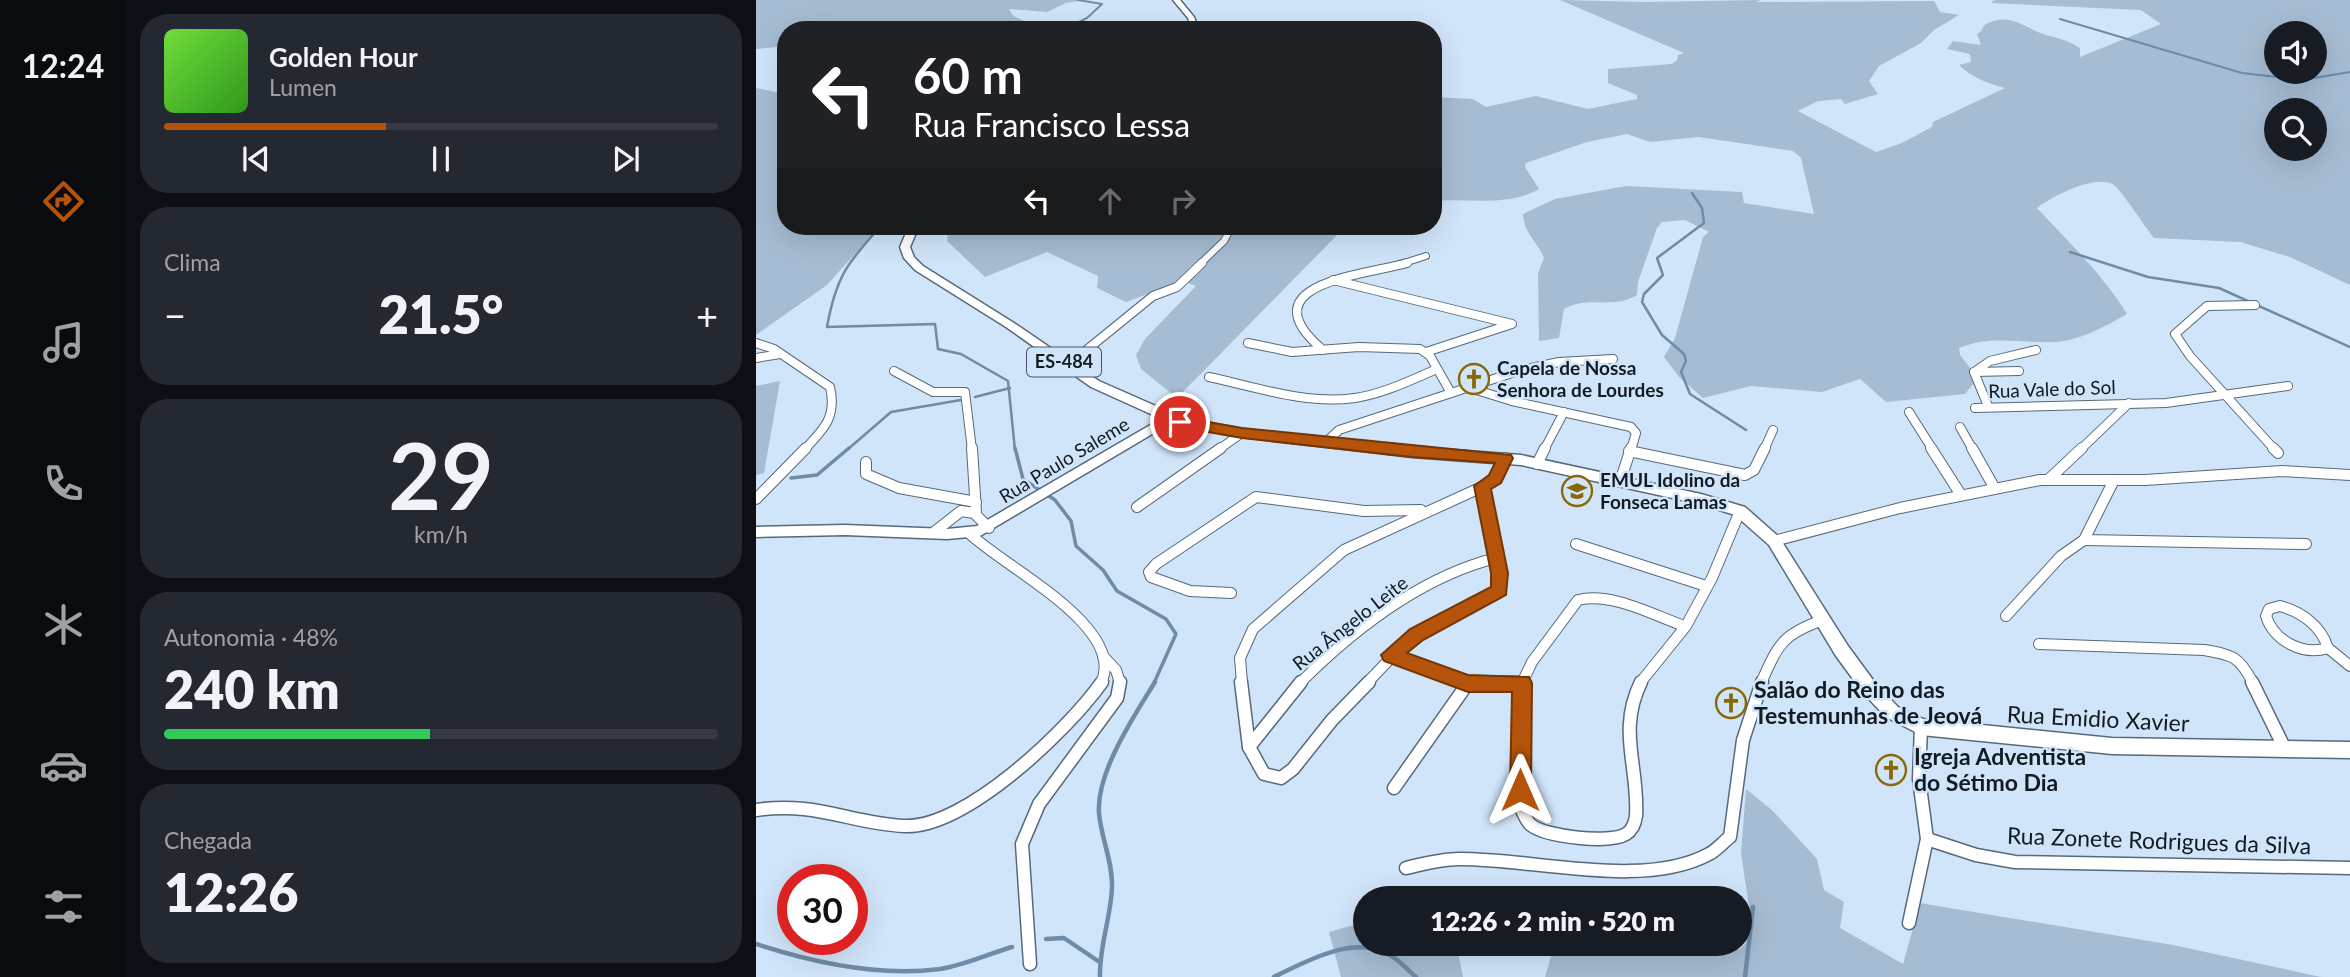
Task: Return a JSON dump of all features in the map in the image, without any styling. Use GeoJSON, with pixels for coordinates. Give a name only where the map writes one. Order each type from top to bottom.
{"type":"FeatureCollection","features":[{"type":"Feature","properties":{"kind":"main road"},"geometry":{"type":"LineString","coordinates":[[1176,0],[1193,21]]}},
{"type":"Feature","properties":{"kind":"main road","name":"ES-484"},"geometry":{"type":"LineString","coordinates":[[910,235],[905,247],[909,258],[953,290],[1095,384],[1180,422]]}},
{"type":"Feature","properties":{"kind":"main road"},"geometry":{"type":"LineString","coordinates":[[1180,422],[1242,433],[1505,458],[1701,499],[1740,512]]}},
{"type":"Feature","properties":{"kind":"main road","name":"Rua Paulo Saleme"},"geometry":{"type":"LineString","coordinates":[[756,532],[933,534],[969,533],[989,528],[1156,427],[1180,422]]}},
{"type":"Feature","properties":{"kind":"main road","name":"Rua Emidio Xavier"},"geometry":{"type":"LineString","coordinates":[[1740,512],[1774,541],[1854,669],[1881,702],[1906,721],[1921,727],[2112,746],[2350,750]]}},
{"type":"Feature","properties":{"kind":"street"},"geometry":{"type":"LineString","coordinates":[[1069,365],[1153,296],[1177,287],[1227,235]]}},
{"type":"Feature","properties":{"kind":"street"},"geometry":{"type":"LineString","coordinates":[[1323,350],[1310,341],[1299,324],[1298,312],[1308,290],[1332,280],[1398,266],[1426,256]]}},
{"type":"Feature","properties":{"kind":"street"},"geometry":{"type":"LineString","coordinates":[[1248,343],[1292,352],[1406,347],[1426,352],[1512,324],[1332,280]]}},
{"type":"Feature","properties":{"kind":"street"},"geometry":{"type":"LineString","coordinates":[[2255,305],[2207,306],[2176,332],[2177,339],[2278,453]]}},
{"type":"Feature","properties":{"kind":"street"},"geometry":{"type":"LineString","coordinates":[[756,343],[830,387],[834,404],[825,428],[756,499]]}},
{"type":"Feature","properties":{"kind":"street"},"geometry":{"type":"LineString","coordinates":[[1974,372],[1990,360],[2036,350]]}},
{"type":"Feature","properties":{"kind":"street"},"geometry":{"type":"LineString","coordinates":[[1426,352],[1451,393]]}},
{"type":"Feature","properties":{"kind":"street"},"geometry":{"type":"LineString","coordinates":[[756,358],[780,355]]}},
{"type":"Feature","properties":{"kind":"street"},"geometry":{"type":"LineString","coordinates":[[1326,442],[1339,430],[1547,364],[1613,359]]}},
{"type":"Feature","properties":{"kind":"street"},"geometry":{"type":"LineString","coordinates":[[1209,377],[1279,393],[1347,398],[1385,389],[1437,369]]}},
{"type":"Feature","properties":{"kind":"street"},"geometry":{"type":"LineString","coordinates":[[894,371],[933,392],[965,392],[976,507],[989,528]]}},
{"type":"Feature","properties":{"kind":"street"},"geometry":{"type":"LineString","coordinates":[[1974,372],[2019,371]]}},
{"type":"Feature","properties":{"kind":"street"},"geometry":{"type":"LineString","coordinates":[[1974,372],[1988,406]]}},
{"type":"Feature","properties":{"kind":"street","name":"Rua Vale do Sol"},"geometry":{"type":"LineString","coordinates":[[1975,408],[2166,402],[2288,386]]}},
{"type":"Feature","properties":{"kind":"street"},"geometry":{"type":"LineString","coordinates":[[1470,388],[1631,427],[1636,433],[1620,482]]}},
{"type":"Feature","properties":{"kind":"street","name":"Rua Vale do Sol"},"geometry":{"type":"LineString","coordinates":[[2048,480],[2129,403]]}},
{"type":"Feature","properties":{"kind":"street"},"geometry":{"type":"LineString","coordinates":[[1538,464],[1564,412]]}},
{"type":"Feature","properties":{"kind":"street"},"geometry":{"type":"LineString","coordinates":[[1909,412],[1961,495]]}},
{"type":"Feature","properties":{"kind":"street"},"geometry":{"type":"LineString","coordinates":[[1960,427],[1994,487]]}},
{"type":"Feature","properties":{"kind":"street"},"geometry":{"type":"LineString","coordinates":[[1629,451],[1745,475],[1754,470],[1773,430]]}},
{"type":"Feature","properties":{"kind":"street"},"geometry":{"type":"LineString","coordinates":[[1137,507],[1242,433]]}},
{"type":"Feature","properties":{"kind":"street"},"geometry":{"type":"LineString","coordinates":[[1482,486],[1501,582],[1496,593],[1416,635],[1391,655],[1286,776],[1268,776],[1254,760],[1248,747],[1240,658],[1253,629],[1344,550],[1495,479],[1505,458]]}},
{"type":"Feature","properties":{"kind":"street"},"geometry":{"type":"LineString","coordinates":[[866,462],[866,474],[872,480],[976,507]]}},
{"type":"Feature","properties":{"kind":"street"},"geometry":{"type":"LineString","coordinates":[[2330,473],[2350,468]]}},
{"type":"Feature","properties":{"kind":"street"},"geometry":{"type":"LineString","coordinates":[[1774,541],[1994,487],[2048,480],[2114,480],[2282,471],[2350,475]]}},
{"type":"Feature","properties":{"kind":"street"},"geometry":{"type":"LineString","coordinates":[[2006,616],[2061,556],[2084,540],[2114,480]]}},
{"type":"Feature","properties":{"kind":"street"},"geometry":{"type":"LineString","coordinates":[[1231,593],[1180,589],[1151,576],[1149,572],[1156,564],[1256,497],[1364,511],[1426,510]]}},
{"type":"Feature","properties":{"kind":"street"},"geometry":{"type":"LineString","coordinates":[[933,534],[956,512],[976,507]]}},
{"type":"Feature","properties":{"kind":"street"},"geometry":{"type":"LineString","coordinates":[[1685,626],[1618,604],[1582,597],[1532,662],[1522,683],[1520,806],[1530,824],[1541,831],[1600,840],[1616,839],[1631,831],[1636,820],[1636,786],[1628,743],[1633,704],[1646,671],[1664,657],[1685,626],[1722,558],[1740,512]]}},
{"type":"Feature","properties":{"kind":"street"},"geometry":{"type":"LineString","coordinates":[[969,533],[986,551],[1061,599],[1083,621],[1102,656],[1119,675],[1121,683],[1117,698],[1039,807],[1024,837],[1030,964]]}},
{"type":"Feature","properties":{"kind":"street"},"geometry":{"type":"LineString","coordinates":[[2084,540],[2305,544]]}},
{"type":"Feature","properties":{"kind":"street"},"geometry":{"type":"LineString","coordinates":[[1576,544],[1706,586]]}},
{"type":"Feature","properties":{"kind":"street","name":"Rua Ângelo Leite"},"geometry":{"type":"LineString","coordinates":[[1248,747],[1303,680],[1363,631],[1448,573],[1496,558]]}},
{"type":"Feature","properties":{"kind":"street"},"geometry":{"type":"LineString","coordinates":[[2328,648],[2316,652],[2280,638],[2267,624],[2267,612],[2280,606],[2299,613],[2326,639],[2328,648],[2350,666]]}},
{"type":"Feature","properties":{"kind":"street"},"geometry":{"type":"LineString","coordinates":[[1406,868],[1465,859],[1549,869],[1679,866],[1717,851],[1730,836],[1748,718],[1778,645],[1802,627],[1823,620]]}},
{"type":"Feature","properties":{"kind":"street"},"geometry":{"type":"LineString","coordinates":[[2039,644],[2187,649],[2231,655],[2243,663],[2285,749]]}},
{"type":"Feature","properties":{"kind":"street"},"geometry":{"type":"LineString","coordinates":[[1391,655],[1468,683],[1522,683]]}},
{"type":"Feature","properties":{"kind":"street"},"geometry":{"type":"LineString","coordinates":[[756,810],[800,804],[893,824],[929,825],[947,820],[995,786],[1077,710],[1102,683],[1105,674],[1102,656]]}},
{"type":"Feature","properties":{"kind":"street"},"geometry":{"type":"LineString","coordinates":[[1394,788],[1425,748],[1468,683]]}},
{"type":"Feature","properties":{"kind":"street"},"geometry":{"type":"LineString","coordinates":[[1909,923],[1927,839],[1919,779],[1921,727]]}},
{"type":"Feature","properties":{"kind":"street","name":"Rua Zonete Rodrigues da Silva"},"geometry":{"type":"LineString","coordinates":[[1927,839],[1976,855],[2015,862],[2348,869]]}},
{"type":"Feature","properties":{"kind":"shaded area"},"geometry":{"type":"Polygon","coordinates":[[[756,0],[1085,0],[1066,3],[1047,12],[1009,9],[1013,16],[1025,21],[777,21],[777,47],[756,49],[756,0]]]}},
{"type":"Feature","properties":{"kind":"shaded area"},"geometry":{"type":"Polygon","coordinates":[[[1560,0],[1934,1],[1940,12],[1959,15],[1934,30],[1921,43],[1879,66],[1869,81],[1878,94],[1845,104],[1841,99],[1818,101],[1798,111],[1876,152],[1902,143],[1932,127],[1933,122],[2005,88],[1964,70],[1959,65],[1971,62],[1970,54],[1947,49],[1953,41],[1981,45],[1977,34],[1986,24],[2002,20],[2016,22],[2075,45],[2080,48],[2080,57],[2161,24],[2141,10],[1991,3],[1995,0],[2350,0],[2350,285],[2290,257],[2240,242],[2154,238],[2114,185],[2096,182],[2074,188],[2037,208],[2097,272],[2127,314],[2093,332],[2065,341],[1995,340],[1959,348],[1960,355],[1978,378],[1965,394],[1886,402],[1860,379],[1822,392],[1751,386],[1703,398],[1679,377],[1664,357],[1675,338],[1703,237],[1709,232],[1685,220],[1662,222],[1657,228],[1638,282],[1637,295],[1619,302],[1582,303],[1564,309],[1559,338],[1539,341],[1538,273],[1544,258],[1528,232],[1523,214],[1555,199],[1626,186],[1742,192],[1744,203],[1814,214],[1801,158],[1793,151],[1699,137],[1650,142],[1627,134],[1587,142],[1526,163],[1525,167],[1539,189],[1527,195],[1502,200],[1442,201],[1442,97],[1473,99],[1486,107],[1536,96],[1588,109],[1637,99],[1637,95],[1608,83],[1608,69],[1672,64],[1678,55],[1684,53],[1560,0]]]}},
{"type":"Feature","properties":{"kind":"shaded area"},"geometry":{"type":"Polygon","coordinates":[[[756,88],[777,92],[777,235],[872,235],[827,285],[756,335],[756,88]]]}},
{"type":"Feature","properties":{"kind":"shaded area"},"geometry":{"type":"Polygon","coordinates":[[[948,235],[1337,235],[1177,398],[1141,369],[1136,355],[1145,339],[1196,286],[1182,281],[1126,302],[1097,288],[1098,276],[1047,252],[985,277],[947,241],[948,235]]]}},
{"type":"Feature","properties":{"kind":"shaded area"},"geometry":{"type":"Polygon","coordinates":[[[780,381],[764,473],[756,475],[756,386],[780,381]]]}},
{"type":"Feature","properties":{"kind":"shaded area"},"geometry":{"type":"Polygon","coordinates":[[[1746,789],[1772,810],[1817,859],[1824,890],[1844,902],[1840,928],[1903,964],[1920,903],[2173,945],[2321,977],[1545,977],[1551,956],[1752,956],[1752,886],[1746,886],[1741,853],[1746,789]]]}},
{"type":"Feature","properties":{"kind":"shaded area"},"geometry":{"type":"Polygon","coordinates":[[[1353,925],[1353,956],[1459,956],[1463,977],[1341,977],[1329,932],[1353,925]]]}},
{"type":"Feature","properties":{"kind":"waterway"},"geometry":{"type":"LineString","coordinates":[[1078,0],[1102,4],[1081,21]]}},
{"type":"Feature","properties":{"kind":"waterway"},"geometry":{"type":"LineString","coordinates":[[2060,19],[2242,73],[2302,80],[2350,72]]}},
{"type":"Feature","properties":{"kind":"waterway"},"geometry":{"type":"LineString","coordinates":[[1692,193],[1702,208],[1704,223],[1657,258],[1663,275],[1644,294],[1642,302],[1662,335],[1684,354],[1686,361],[1681,372],[1690,394],[1746,430]]}},
{"type":"Feature","properties":{"kind":"waterway"},"geometry":{"type":"LineString","coordinates":[[873,235],[851,261],[839,283],[827,327],[935,324],[938,349],[961,354],[1008,381],[1009,388]]}},
{"type":"Feature","properties":{"kind":"waterway"},"geometry":{"type":"LineString","coordinates":[[2070,252],[2148,277],[2219,288],[2350,347]]}},
{"type":"Feature","properties":{"kind":"waterway"},"geometry":{"type":"LineString","coordinates":[[975,397],[1009,388]]}},
{"type":"Feature","properties":{"kind":"waterway"},"geometry":{"type":"LineString","coordinates":[[1009,388],[1015,450]]}},
{"type":"Feature","properties":{"kind":"waterway"},"geometry":{"type":"LineString","coordinates":[[847,450],[891,412],[961,400]]}},
{"type":"Feature","properties":{"kind":"waterway"},"geometry":{"type":"LineString","coordinates":[[791,478],[817,475],[849,448]]}},
{"type":"Feature","properties":{"kind":"waterway"},"geometry":{"type":"LineString","coordinates":[[1015,448],[1023,479],[1055,500],[1071,521],[1076,546],[1103,570],[1117,591],[1166,619],[1176,634],[1154,683]]}},
{"type":"Feature","properties":{"kind":"waterway"},"geometry":{"type":"LineString","coordinates":[[1100,977],[1112,887],[1111,868],[1100,822],[1100,797],[1118,745],[1155,682]]}},
{"type":"Feature","properties":{"kind":"waterway"},"geometry":{"type":"LineString","coordinates":[[1745,977],[1753,907]]}},
{"type":"Feature","properties":{"kind":"waterway"},"geometry":{"type":"LineString","coordinates":[[1046,939],[1064,938],[1098,961]]}},
{"type":"Feature","properties":{"kind":"waterway"},"geometry":{"type":"LineString","coordinates":[[756,944],[847,967],[894,971],[940,969],[1012,947]]}},
{"type":"Feature","properties":{"kind":"waterway"},"geometry":{"type":"LineString","coordinates":[[1274,977],[1316,957],[1361,947],[1390,955],[1416,977]]}},
{"type":"Feature","properties":{"kind":"place","name":"Capela de Nossa Senhora de Lourdes"},"geometry":{"type":"Point","coordinates":[1474,379]}},
{"type":"Feature","properties":{"kind":"place","name":"EMUL Idolino da Fonseca Lamas"},"geometry":{"type":"Point","coordinates":[1577,491]}},
{"type":"Feature","properties":{"kind":"place","name":"Salão do Reino das Testemunhas de Jeová"},"geometry":{"type":"Point","coordinates":[1731,703]}},
{"type":"Feature","properties":{"kind":"place","name":"Igreja Adventista do Sétimo Dia"},"geometry":{"type":"Point","coordinates":[1891,770]}},
{"type":"Feature","properties":{"kind":"route"},"geometry":{"type":"LineString","coordinates":[[1180,422],[1242,433],[1412,452],[1505,458],[1495,479],[1482,486],[1500,573],[1499,590],[1492,597],[1416,635],[1391,655],[1468,683],[1522,683],[1520,790]]}}]}
